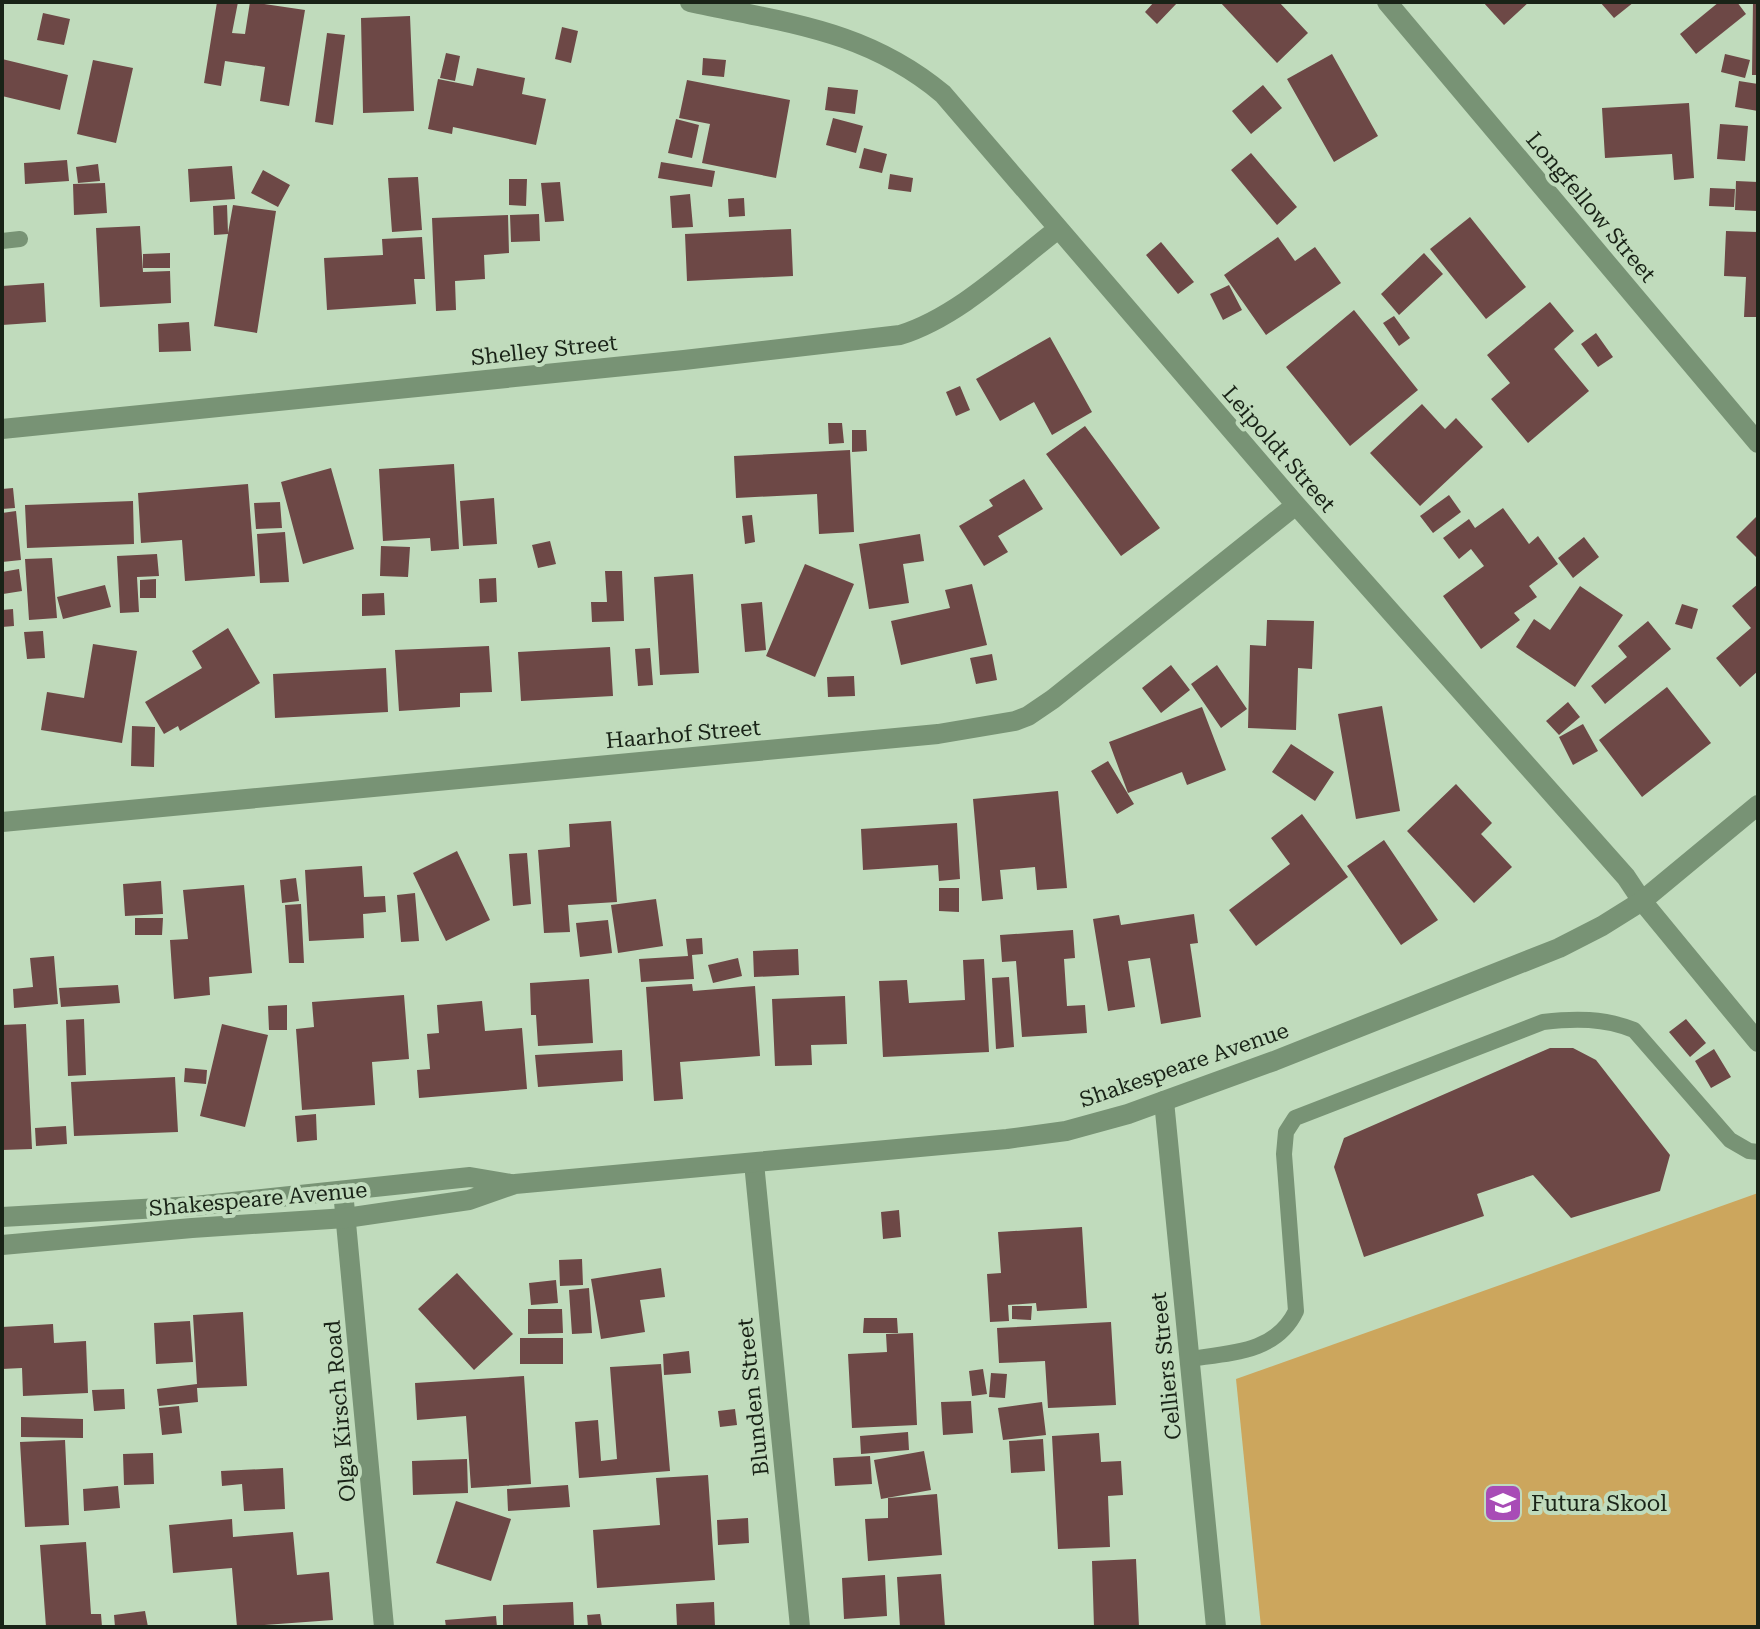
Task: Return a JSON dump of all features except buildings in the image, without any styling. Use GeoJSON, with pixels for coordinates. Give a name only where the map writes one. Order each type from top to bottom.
{"type":"FeatureCollection","features":[{"type":"Feature","properties":{"kind":"street","name":"Leipoldt Street"},"geometry":{"type":"LineString","coordinates":[[690,2],[846,37],[918,74],[943,94],[1296,505],[1626,877],[1642,901],[1758,1042]]}},
{"type":"Feature","properties":{"kind":"street","name":"Longfellow Street"},"geometry":{"type":"LineString","coordinates":[[1387,2],[1758,443]]}},
{"type":"Feature","properties":{"kind":"street","name":"Shelley Street"},"geometry":{"type":"LineString","coordinates":[[2,429],[900,335],[926,327],[947,314],[1058,229]]}},
{"type":"Feature","properties":{"kind":"street","name":"Haarhof Street"},"geometry":{"type":"LineString","coordinates":[[2,822],[922,735],[1015,721],[1053,699],[1296,505]]}},
{"type":"Feature","properties":{"kind":"street","name":"Shakespeare Avenue"},"geometry":{"type":"LineString","coordinates":[[2,1217],[194,1206],[470,1177],[515,1184],[1066,1131],[1128,1114],[1274,1061],[1559,948],[1642,901],[1758,805]]}},
{"type":"Feature","properties":{"kind":"street","name":"Celliers Street"},"geometry":{"type":"LineString","coordinates":[[1164,1101],[1216,1627]]}},
{"type":"Feature","properties":{"kind":"street","name":"Blunden Street"},"geometry":{"type":"LineString","coordinates":[[754,1163],[800,1627]]}},
{"type":"Feature","properties":{"kind":"street","name":"Shakespeare Avenue"},"geometry":{"type":"LineString","coordinates":[[2,1245],[346,1218],[469,1200],[515,1184]]}},
{"type":"Feature","properties":{"kind":"street","name":"Olga Kirsch Road"},"geometry":{"type":"LineString","coordinates":[[343,1191],[384,1627]]}},
{"type":"Feature","properties":{"kind":"lane"},"geometry":{"type":"LineString","coordinates":[[2,241],[20,239]]}},
{"type":"Feature","properties":{"kind":"lane"},"geometry":{"type":"LineString","coordinates":[[1189,1359],[1252,1350],[1290,1325],[1296,1311],[1284,1154],[1286,1132],[1295,1118],[1543,1022],[1594,1019],[1634,1030],[1730,1140],[1749,1151],[1758,1152]]}},
{"type":"Feature","properties":{"kind":"shaded area","name":"Futura Skool"},"geometry":{"type":"Polygon","coordinates":[[[1758,1193],[1758,1627],[1261,1627],[1236,1379],[1758,1193]]]}},
{"type":"Feature","properties":{"kind":"place","name":"Futura Skool"},"geometry":{"type":"Point","coordinates":[1503,1503]}}]}
